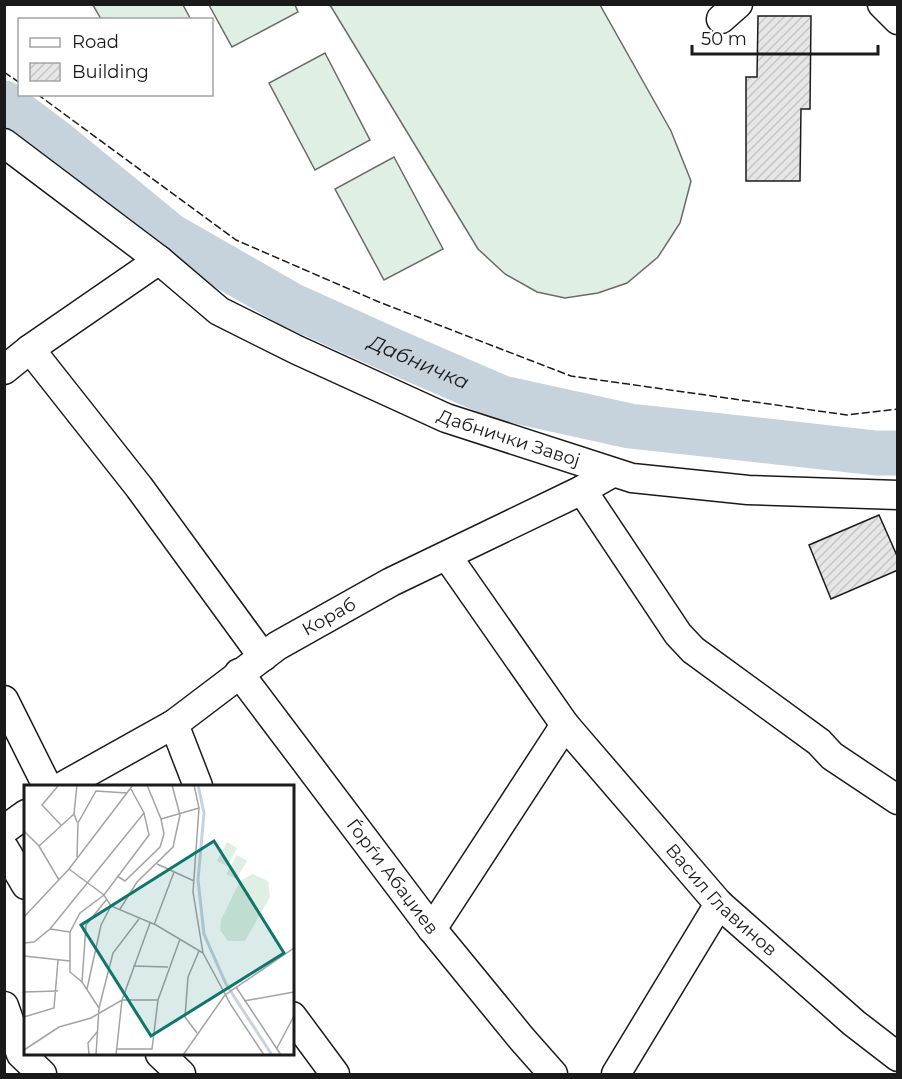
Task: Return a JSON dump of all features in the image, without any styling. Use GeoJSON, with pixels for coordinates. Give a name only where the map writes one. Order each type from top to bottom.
{"type":"FeatureCollection","features":[{"type":"Feature","properties":{"kind":"street"},"geometry":{"type":"LineString","coordinates":[[882,4],[897,20]]}},
{"type":"Feature","properties":{"kind":"street","name":"Дабнички Завој"},"geometry":{"type":"LineString","coordinates":[[4,143],[159,260],[219,311],[297,350],[446,418],[632,478],[748,490],[897,495]]}},
{"type":"Feature","properties":{"kind":"street"},"geometry":{"type":"LineString","coordinates":[[4,370],[30,349],[159,260]]}},
{"type":"Feature","properties":{"kind":"street"},"geometry":{"type":"LineString","coordinates":[[30,349],[139,487],[263,657]]}},
{"type":"Feature","properties":{"kind":"street","name":"Кораб"},"geometry":{"type":"LineString","coordinates":[[65,785],[174,724],[277,646],[391,582],[582,490],[612,473]]}},
{"type":"Feature","properties":{"kind":"street"},"geometry":{"type":"LineString","coordinates":[[582,490],[678,634],[693,650],[819,742],[832,756],[897,800]]}},
{"type":"Feature","properties":{"kind":"street","name":"Васил Главинов"},"geometry":{"type":"LineString","coordinates":[[447,556],[565,725],[719,904],[854,1023],[897,1057]]}},
{"type":"Feature","properties":{"kind":"street","name":"Ѓорѓи Абаџиев"},"geometry":{"type":"LineString","coordinates":[[239,673],[432,929],[553,1074]]}},
{"type":"Feature","properties":{"kind":"street"},"geometry":{"type":"LineString","coordinates":[[4,700],[46,785]]}},
{"type":"Feature","properties":{"kind":"street"},"geometry":{"type":"LineString","coordinates":[[174,724],[198,785]]}},
{"type":"Feature","properties":{"kind":"street"},"geometry":{"type":"LineString","coordinates":[[432,929],[565,725]]}},
{"type":"Feature","properties":{"kind":"street"},"geometry":{"type":"LineString","coordinates":[[4,830],[24,815]]}},
{"type":"Feature","properties":{"kind":"street"},"geometry":{"type":"LineString","coordinates":[[4,848],[24,882]]}},
{"type":"Feature","properties":{"kind":"street"},"geometry":{"type":"LineString","coordinates":[[616,1074],[719,904]]}},
{"type":"Feature","properties":{"kind":"street"},"geometry":{"type":"LineString","coordinates":[[4,1006],[21,1054],[42,1074]]}},
{"type":"Feature","properties":{"kind":"street"},"geometry":{"type":"LineString","coordinates":[[294,1019],[335,1074]]}},
{"type":"Feature","properties":{"kind":"street"},"geometry":{"type":"LineString","coordinates":[[162,1055],[181,1074]]}},
{"type":"Feature","properties":{"kind":"green space"},"geometry":{"type":"Polygon","coordinates":[[[93,5],[183,5],[190,18],[100,18],[93,5]]]}},
{"type":"Feature","properties":{"kind":"green space"},"geometry":{"type":"Polygon","coordinates":[[[209,5],[295,5],[298,12],[232,47],[209,5]]]}},
{"type":"Feature","properties":{"kind":"green space"},"geometry":{"type":"Polygon","coordinates":[[[330,5],[600,5],[671,131],[691,181],[680,223],[658,257],[627,283],[598,293],[565,298],[537,292],[505,274],[478,249],[330,5]]]}},
{"type":"Feature","properties":{"kind":"green space"},"geometry":{"type":"Polygon","coordinates":[[[325,53],[370,140],[315,170],[269,83],[325,53]]]}},
{"type":"Feature","properties":{"kind":"green space"},"geometry":{"type":"Polygon","coordinates":[[[394,157],[443,249],[384,280],[335,189],[394,157]]]}},
{"type":"Feature","properties":{"kind":"building"},"geometry":{"type":"Polygon","coordinates":[[[758,16],[811,16],[810,109],[801,109],[800,181],[746,181],[746,77],[757,77],[758,16]]]}},
{"type":"Feature","properties":{"kind":"building"},"geometry":{"type":"Polygon","coordinates":[[[879,515],[898,558],[898,570],[831,599],[809,545],[879,515]]]}},
{"type":"Feature","properties":{"kind":"waterway","name":"Дабничка"},"geometry":{"type":"LineString","coordinates":[[4,103],[57,143],[169,235],[291,305],[502,398],[630,426],[876,453],[898,453]]}},
{"type":"Feature","properties":{"kind":"fence"},"geometry":{"type":"LineString","coordinates":[[4,72],[18,82]]}},
{"type":"Feature","properties":{"kind":"fence"},"geometry":{"type":"LineString","coordinates":[[40,96],[236,240],[379,302],[571,376],[847,415],[898,409]]}}]}
